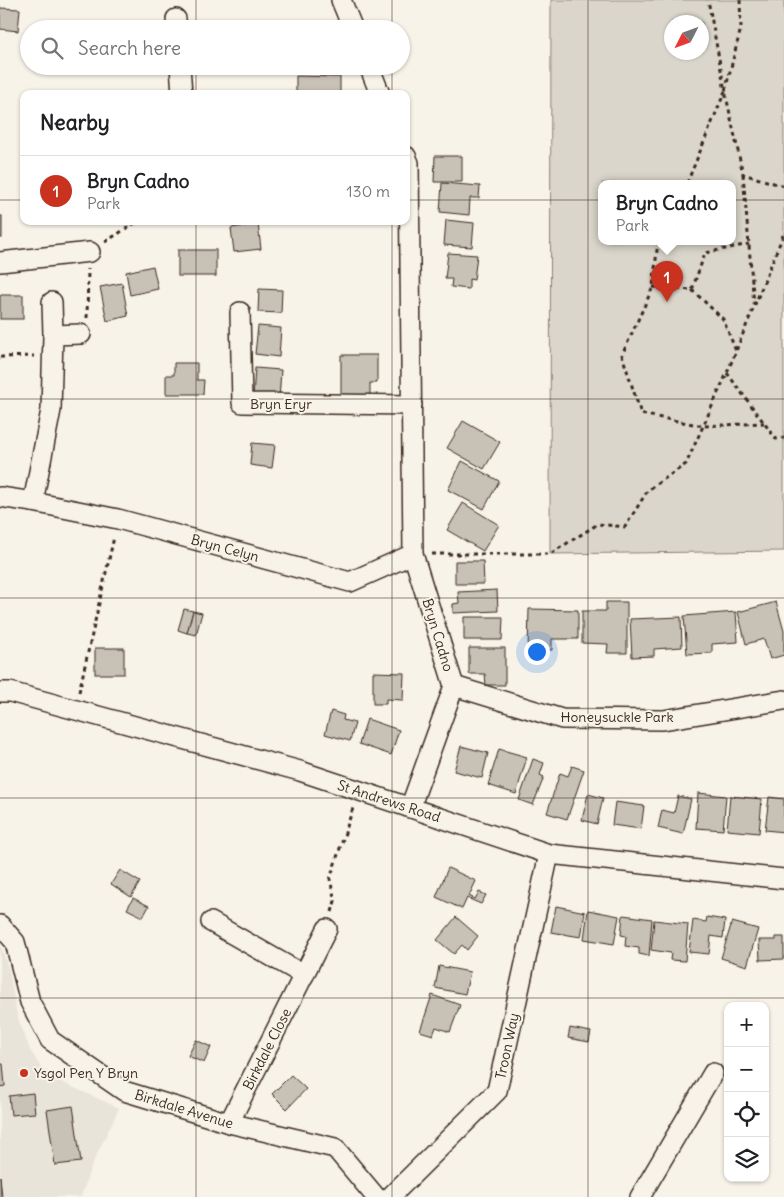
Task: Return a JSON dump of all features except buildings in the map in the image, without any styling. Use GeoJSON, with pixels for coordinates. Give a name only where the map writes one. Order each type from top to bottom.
{"type":"FeatureCollection","features":[{"type":"Feature","properties":{"kind":"street"},"geometry":{"type":"LineString","coordinates":[[341,0],[349,20]]}},
{"type":"Feature","properties":{"kind":"street"},"geometry":{"type":"LineString","coordinates":[[181,75],[182,90]]}},
{"type":"Feature","properties":{"kind":"street"},"geometry":{"type":"LineString","coordinates":[[373,75],[378,90]]}},
{"type":"Feature","properties":{"kind":"street","name":"Bryn Cadno"},"geometry":{"type":"LineString","coordinates":[[408,225],[413,554],[454,686],[410,808]]}},
{"type":"Feature","properties":{"kind":"street"},"geometry":{"type":"LineString","coordinates":[[0,262],[88,252]]}},
{"type":"Feature","properties":{"kind":"street"},"geometry":{"type":"LineString","coordinates":[[33,502],[51,410],[52,302]]}},
{"type":"Feature","properties":{"kind":"street","name":"Bryn Eryr"},"geometry":{"type":"LineString","coordinates":[[240,312],[242,404],[412,405]]}},
{"type":"Feature","properties":{"kind":"street"},"geometry":{"type":"LineString","coordinates":[[53,335],[81,334]]}},
{"type":"Feature","properties":{"kind":"street","name":"Bryn Celyn"},"geometry":{"type":"LineString","coordinates":[[0,497],[118,519],[350,582],[413,554]]}},
{"type":"Feature","properties":{"kind":"street","name":"Honeysuckle Park"},"geometry":{"type":"LineString","coordinates":[[454,686],[562,719],[663,720],[784,700]]}},
{"type":"Feature","properties":{"kind":"street","name":"St Andrews Road"},"geometry":{"type":"LineString","coordinates":[[0,692],[10,692],[300,771],[549,854],[784,879]]}},
{"type":"Feature","properties":{"kind":"street","name":"Troon Way"},"geometry":{"type":"LineString","coordinates":[[390,1197],[497,1091],[549,854]]}},
{"type":"Feature","properties":{"kind":"street"},"geometry":{"type":"LineString","coordinates":[[211,922],[304,975]]}},
{"type":"Feature","properties":{"kind":"street","name":"Birkdale Avenue"},"geometry":{"type":"LineString","coordinates":[[0,925],[15,942],[30,1002],[50,1040],[124,1091],[229,1123],[335,1148],[376,1197]]}},
{"type":"Feature","properties":{"kind":"street","name":"Birkdale Close"},"geometry":{"type":"LineString","coordinates":[[229,1123],[328,930]]}},
{"type":"Feature","properties":{"kind":"street"},"geometry":{"type":"LineString","coordinates":[[640,1197],[713,1073]]}},
{"type":"Feature","properties":{"kind":"path"},"geometry":{"type":"LineString","coordinates":[[708,0],[743,174],[754,306]]}},
{"type":"Feature","properties":{"kind":"path"},"geometry":{"type":"LineString","coordinates":[[688,180],[725,91],[741,28],[740,0]]}},
{"type":"Feature","properties":{"kind":"path"},"geometry":{"type":"LineString","coordinates":[[743,174],[784,186]]}},
{"type":"Feature","properties":{"kind":"path"},"geometry":{"type":"LineString","coordinates":[[81,334],[86,328],[89,280],[88,252],[132,225]]}},
{"type":"Feature","properties":{"kind":"path"},"geometry":{"type":"LineString","coordinates":[[413,554],[550,554],[598,524],[625,527],[648,490],[686,464],[736,352],[784,233]]}},
{"type":"Feature","properties":{"kind":"path"},"geometry":{"type":"LineString","coordinates":[[692,290],[705,253],[749,244]]}},
{"type":"Feature","properties":{"kind":"path"},"geometry":{"type":"LineString","coordinates":[[658,245],[653,287],[622,355],[640,414],[703,426],[764,423]]}},
{"type":"Feature","properties":{"kind":"path"},"geometry":{"type":"LineString","coordinates":[[653,287],[692,290],[723,319],[736,352]]}},
{"type":"Feature","properties":{"kind":"path"},"geometry":{"type":"LineString","coordinates":[[0,356],[53,356]]}},
{"type":"Feature","properties":{"kind":"path"},"geometry":{"type":"LineString","coordinates":[[727,373],[776,439],[784,438]]}},
{"type":"Feature","properties":{"kind":"path"},"geometry":{"type":"LineString","coordinates":[[75,711],[118,519]]}},
{"type":"Feature","properties":{"kind":"path"},"geometry":{"type":"LineString","coordinates":[[328,930],[335,900],[330,879],[358,790]]}},
{"type":"Feature","properties":{"kind":"shaded area"},"geometry":{"type":"Polygon","coordinates":[[[551,0],[784,0],[784,551],[550,554],[551,0]]]}},
{"type":"Feature","properties":{"kind":"shaded area","name":"Ysgol Pen Y Bryn"},"geometry":{"type":"Polygon","coordinates":[[[0,944],[9,970],[17,1015],[30,1050],[40,1066],[57,1080],[119,1108],[91,1167],[81,1197],[0,1197],[0,944]]]}},
{"type":"Feature","properties":{"kind":"place","name":"Bryn Cadno"},"geometry":{"type":"Point","coordinates":[667,302]}},
{"type":"Feature","properties":{"kind":"place","name":"Ysgol Pen Y Bryn"},"geometry":{"type":"Point","coordinates":[24,1073]}}]}
